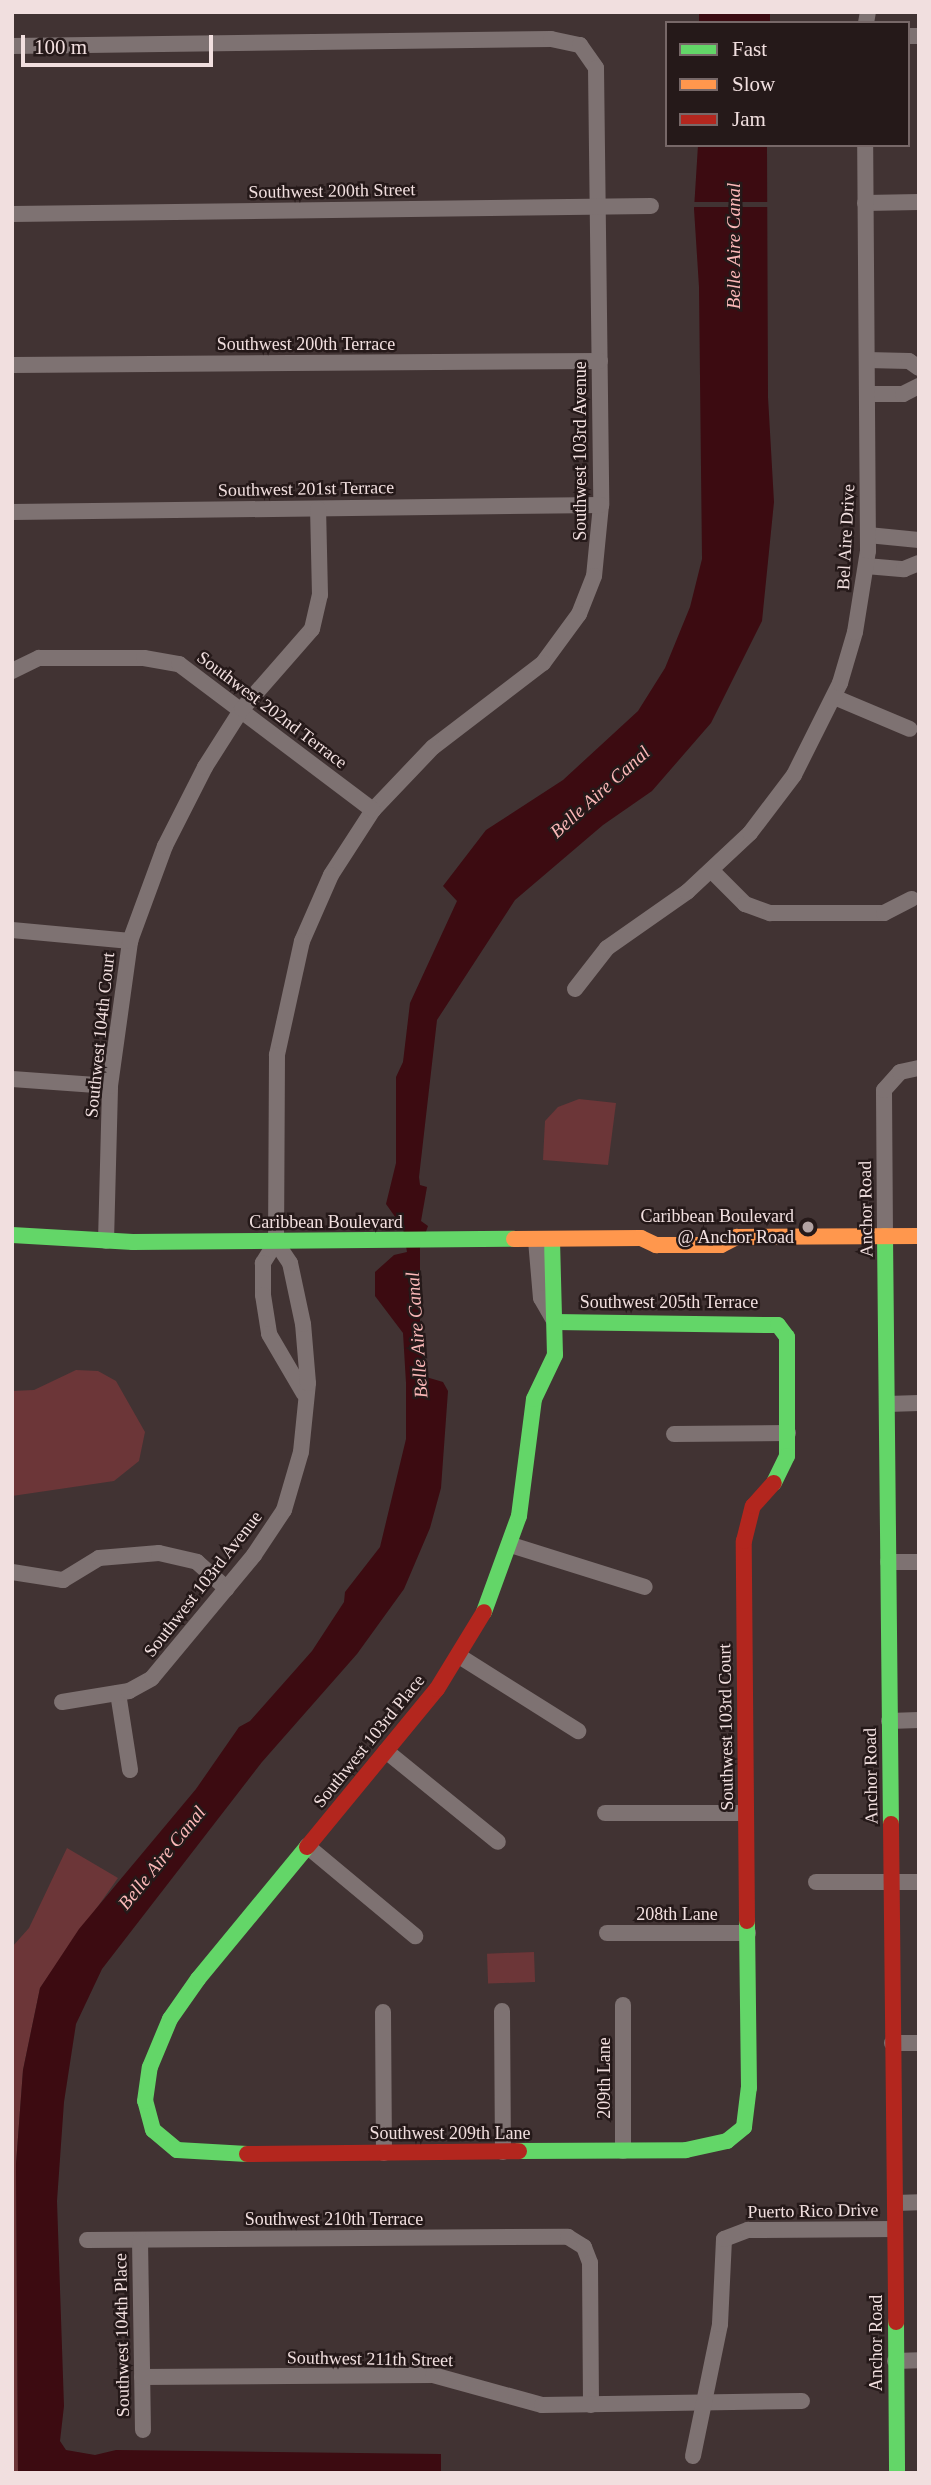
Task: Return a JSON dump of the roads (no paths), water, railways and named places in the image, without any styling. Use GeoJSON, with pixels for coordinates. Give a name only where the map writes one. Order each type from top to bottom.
{"type":"FeatureCollection","features":[{"type":"Feature","properties":{"kind":"street","name":"Southwest 103rd Avenue"},"geometry":{"type":"LineString","coordinates":[[12,46],[551,39],[570,41],[587,51],[598,78],[601,505],[591,587],[556,648],[530,675],[433,747],[373,810],[322,892],[288,988],[276,1066],[276,1242],[263,1263],[263,1294],[269,1334],[304,1394]]}},
{"type":"Feature","properties":{"kind":"street","name":"Bel Aire Drive"},"geometry":{"type":"LineString","coordinates":[[575,989],[607,948],[712,871],[784,790],[834,697],[855,632],[866,566],[868,535],[865,147]]}},
{"type":"Feature","properties":{"kind":"street"},"geometry":{"type":"LineString","coordinates":[[865,203],[919,202]]}},
{"type":"Feature","properties":{"kind":"street","name":"Southwest 200th Street"},"geometry":{"type":"LineString","coordinates":[[12,214],[651,206]]}},
{"type":"Feature","properties":{"kind":"street"},"geometry":{"type":"LineString","coordinates":[[867,360],[909,361],[919,368]]}},
{"type":"Feature","properties":{"kind":"street","name":"Southwest 200th Terrace"},"geometry":{"type":"LineString","coordinates":[[12,365],[600,361]]}},
{"type":"Feature","properties":{"kind":"street"},"geometry":{"type":"LineString","coordinates":[[867,394],[903,394],[919,386]]}},
{"type":"Feature","properties":{"kind":"street","name":"Southwest 201st Terrace"},"geometry":{"type":"LineString","coordinates":[[12,512],[601,505]]}},
{"type":"Feature","properties":{"kind":"street","name":"Southwest 104th Court"},"geometry":{"type":"LineString","coordinates":[[106,1241],[110,1086],[130,940],[165,846],[205,767],[243,709],[301,646],[315,621],[320,595],[318,509]]}},
{"type":"Feature","properties":{"kind":"street"},"geometry":{"type":"LineString","coordinates":[[868,535],[919,540]]}},
{"type":"Feature","properties":{"kind":"street"},"geometry":{"type":"LineString","coordinates":[[866,566],[904,569],[919,563]]}},
{"type":"Feature","properties":{"kind":"street","name":"Southwest 202nd Terrace"},"geometry":{"type":"LineString","coordinates":[[15,668],[38,658],[161,659],[186,668],[373,810]]}},
{"type":"Feature","properties":{"kind":"street"},"geometry":{"type":"LineString","coordinates":[[834,697],[910,729]]}},
{"type":"Feature","properties":{"kind":"street"},"geometry":{"type":"LineString","coordinates":[[712,871],[746,904],[770,913],[884,914],[912,899]]}},
{"type":"Feature","properties":{"kind":"street"},"geometry":{"type":"LineString","coordinates":[[12,930],[130,940]]}},
{"type":"Feature","properties":{"kind":"street","name":"Anchor Road"},"geometry":{"type":"LineString","coordinates":[[897,2473],[883,1095],[889,1080],[919,1068]]}},
{"type":"Feature","properties":{"kind":"street"},"geometry":{"type":"LineString","coordinates":[[12,1079],[110,1086]]}},
{"type":"Feature","properties":{"kind":"street","name":"Caribbean Boulevard"},"geometry":{"type":"LineString","coordinates":[[12,1235],[106,1241],[276,1242],[641,1238],[656,1245],[708,1245],[737,1237],[919,1236]]}},
{"type":"Feature","properties":{"kind":"street","name":"Southwest 103rd Place"},"geometry":{"type":"LineString","coordinates":[[166,2143],[153,2130],[145,2101],[150,2067],[165,2030],[188,1992],[386,1751],[459,1656],[486,1610],[511,1545],[527,1472],[534,1399],[554,1362],[555,1322],[544,1240]]}},
{"type":"Feature","properties":{"kind":"street","name":"Southwest 103rd Avenue"},"geometry":{"type":"LineString","coordinates":[[62,1702],[118,1693],[152,1678],[227,1589],[284,1510],[301,1452],[305,1338],[290,1263],[276,1242]]}},
{"type":"Feature","properties":{"kind":"street"},"geometry":{"type":"LineString","coordinates":[[263,1294],[294,1290]]}},
{"type":"Feature","properties":{"kind":"street","name":"Southwest 205th Terrace"},"geometry":{"type":"LineString","coordinates":[[555,1322],[762,1321],[782,1328]]}},
{"type":"Feature","properties":{"kind":"street","name":"Southwest 103rd Court"},"geometry":{"type":"LineString","coordinates":[[735,2137],[744,2127],[749,2102],[744,1532],[755,1502],[786,1464],[788,1343],[782,1328]]}},
{"type":"Feature","properties":{"kind":"street"},"geometry":{"type":"LineString","coordinates":[[887,1404],[919,1403]]}},
{"type":"Feature","properties":{"kind":"street"},"geometry":{"type":"LineString","coordinates":[[674,1434],[788,1433]]}},
{"type":"Feature","properties":{"kind":"street"},"geometry":{"type":"LineString","coordinates":[[511,1545],[645,1587]]}},
{"type":"Feature","properties":{"kind":"street"},"geometry":{"type":"LineString","coordinates":[[12,1572],[63,1580],[110,1555],[159,1553],[197,1562],[227,1589]]}},
{"type":"Feature","properties":{"kind":"street"},"geometry":{"type":"LineString","coordinates":[[888,1562],[919,1562]]}},
{"type":"Feature","properties":{"kind":"street"},"geometry":{"type":"LineString","coordinates":[[459,1656],[578,1731]]}},
{"type":"Feature","properties":{"kind":"street"},"geometry":{"type":"LineString","coordinates":[[118,1693],[130,1770]]}},
{"type":"Feature","properties":{"kind":"street"},"geometry":{"type":"LineString","coordinates":[[889,1721],[919,1720]]}},
{"type":"Feature","properties":{"kind":"street"},"geometry":{"type":"LineString","coordinates":[[386,1751],[498,1842]]}},
{"type":"Feature","properties":{"kind":"street"},"geometry":{"type":"LineString","coordinates":[[605,1814],[746,1813]]}},
{"type":"Feature","properties":{"kind":"street"},"geometry":{"type":"LineString","coordinates":[[307,1846],[415,1936]]}},
{"type":"Feature","properties":{"kind":"street"},"geometry":{"type":"LineString","coordinates":[[816,1882],[919,1882]]}},
{"type":"Feature","properties":{"kind":"street","name":"208th Lane"},"geometry":{"type":"LineString","coordinates":[[607,1933],[748,1933]]}},
{"type":"Feature","properties":{"kind":"street","name":"209th Lane"},"geometry":{"type":"LineString","coordinates":[[623,2005],[623,2151]]}},
{"type":"Feature","properties":{"kind":"street"},"geometry":{"type":"LineString","coordinates":[[502,2011],[503,2152]]}},
{"type":"Feature","properties":{"kind":"street"},"geometry":{"type":"LineString","coordinates":[[383,2012],[384,2153]]}},
{"type":"Feature","properties":{"kind":"street"},"geometry":{"type":"LineString","coordinates":[[892,2043],[919,2043]]}},
{"type":"Feature","properties":{"kind":"street","name":"Southwest 209th Lane"},"geometry":{"type":"LineString","coordinates":[[166,2143],[201,2154],[623,2151],[695,2150],[735,2137]]}},
{"type":"Feature","properties":{"kind":"street"},"geometry":{"type":"LineString","coordinates":[[895,2203],[919,2202]]}},
{"type":"Feature","properties":{"kind":"street","name":"Puerto Rico Drive"},"geometry":{"type":"LineString","coordinates":[[702,2402],[720,2324],[721,2247],[733,2233],[895,2229]]}},
{"type":"Feature","properties":{"kind":"street","name":"Southwest 210th Terrace"},"geometry":{"type":"LineString","coordinates":[[87,2240],[559,2236],[580,2244],[587,2252],[590,2270],[591,2404]]}},
{"type":"Feature","properties":{"kind":"street","name":"Southwest 104th Place"},"geometry":{"type":"LineString","coordinates":[[140,2240],[143,2430]]}},
{"type":"Feature","properties":{"kind":"street"},"geometry":{"type":"LineString","coordinates":[[895,2361],[919,2360]]}},
{"type":"Feature","properties":{"kind":"street","name":"Southwest 211th Street"},"geometry":{"type":"LineString","coordinates":[[142,2377],[433,2375],[464,2380],[530,2403],[802,2401]]}},
{"type":"Feature","properties":{"kind":"street"},"geometry":{"type":"LineString","coordinates":[[693,2456],[702,2402]]}},
{"type":"Feature","properties":{"kind":"water"},"geometry":{"type":"Polygon","coordinates":[[[699,12],[770,12],[770,21],[699,21],[699,12]]]}},
{"type":"Feature","properties":{"kind":"water","name":"Belle Aire Canal"},"geometry":{"type":"Polygon","coordinates":[[[698,147],[767,147],[768,397],[774,502],[762,621],[711,723],[652,791],[603,825],[515,900],[437,1020],[419,1177],[420,1185],[427,1187],[421,1221],[428,1226],[420,1248],[420,1334],[426,1377],[443,1382],[448,1391],[441,1488],[430,1528],[404,1589],[357,1654],[262,1762],[102,1969],[76,2024],[64,2102],[57,2201],[64,2406],[60,2441],[66,2450],[95,2455],[116,2450],[441,2454],[441,2473],[18,2473],[16,2164],[23,2070],[40,1988],[79,1929],[196,1789],[239,1727],[250,1721],[312,1651],[344,1602],[345,1592],[380,1547],[406,1439],[406,1383],[403,1333],[375,1296],[375,1272],[394,1255],[407,1252],[403,1228],[386,1204],[396,1163],[396,1077],[403,1062],[410,1003],[457,901],[443,886],[486,830],[563,780],[638,711],[665,668],[690,607],[702,559],[699,287],[694,209],[698,147]]]}},
{"type":"Feature","properties":{"kind":"place","name":"Caribbean Boulevard @ Anchor Road"},"geometry":{"type":"Point","coordinates":[808,1227]}}]}
